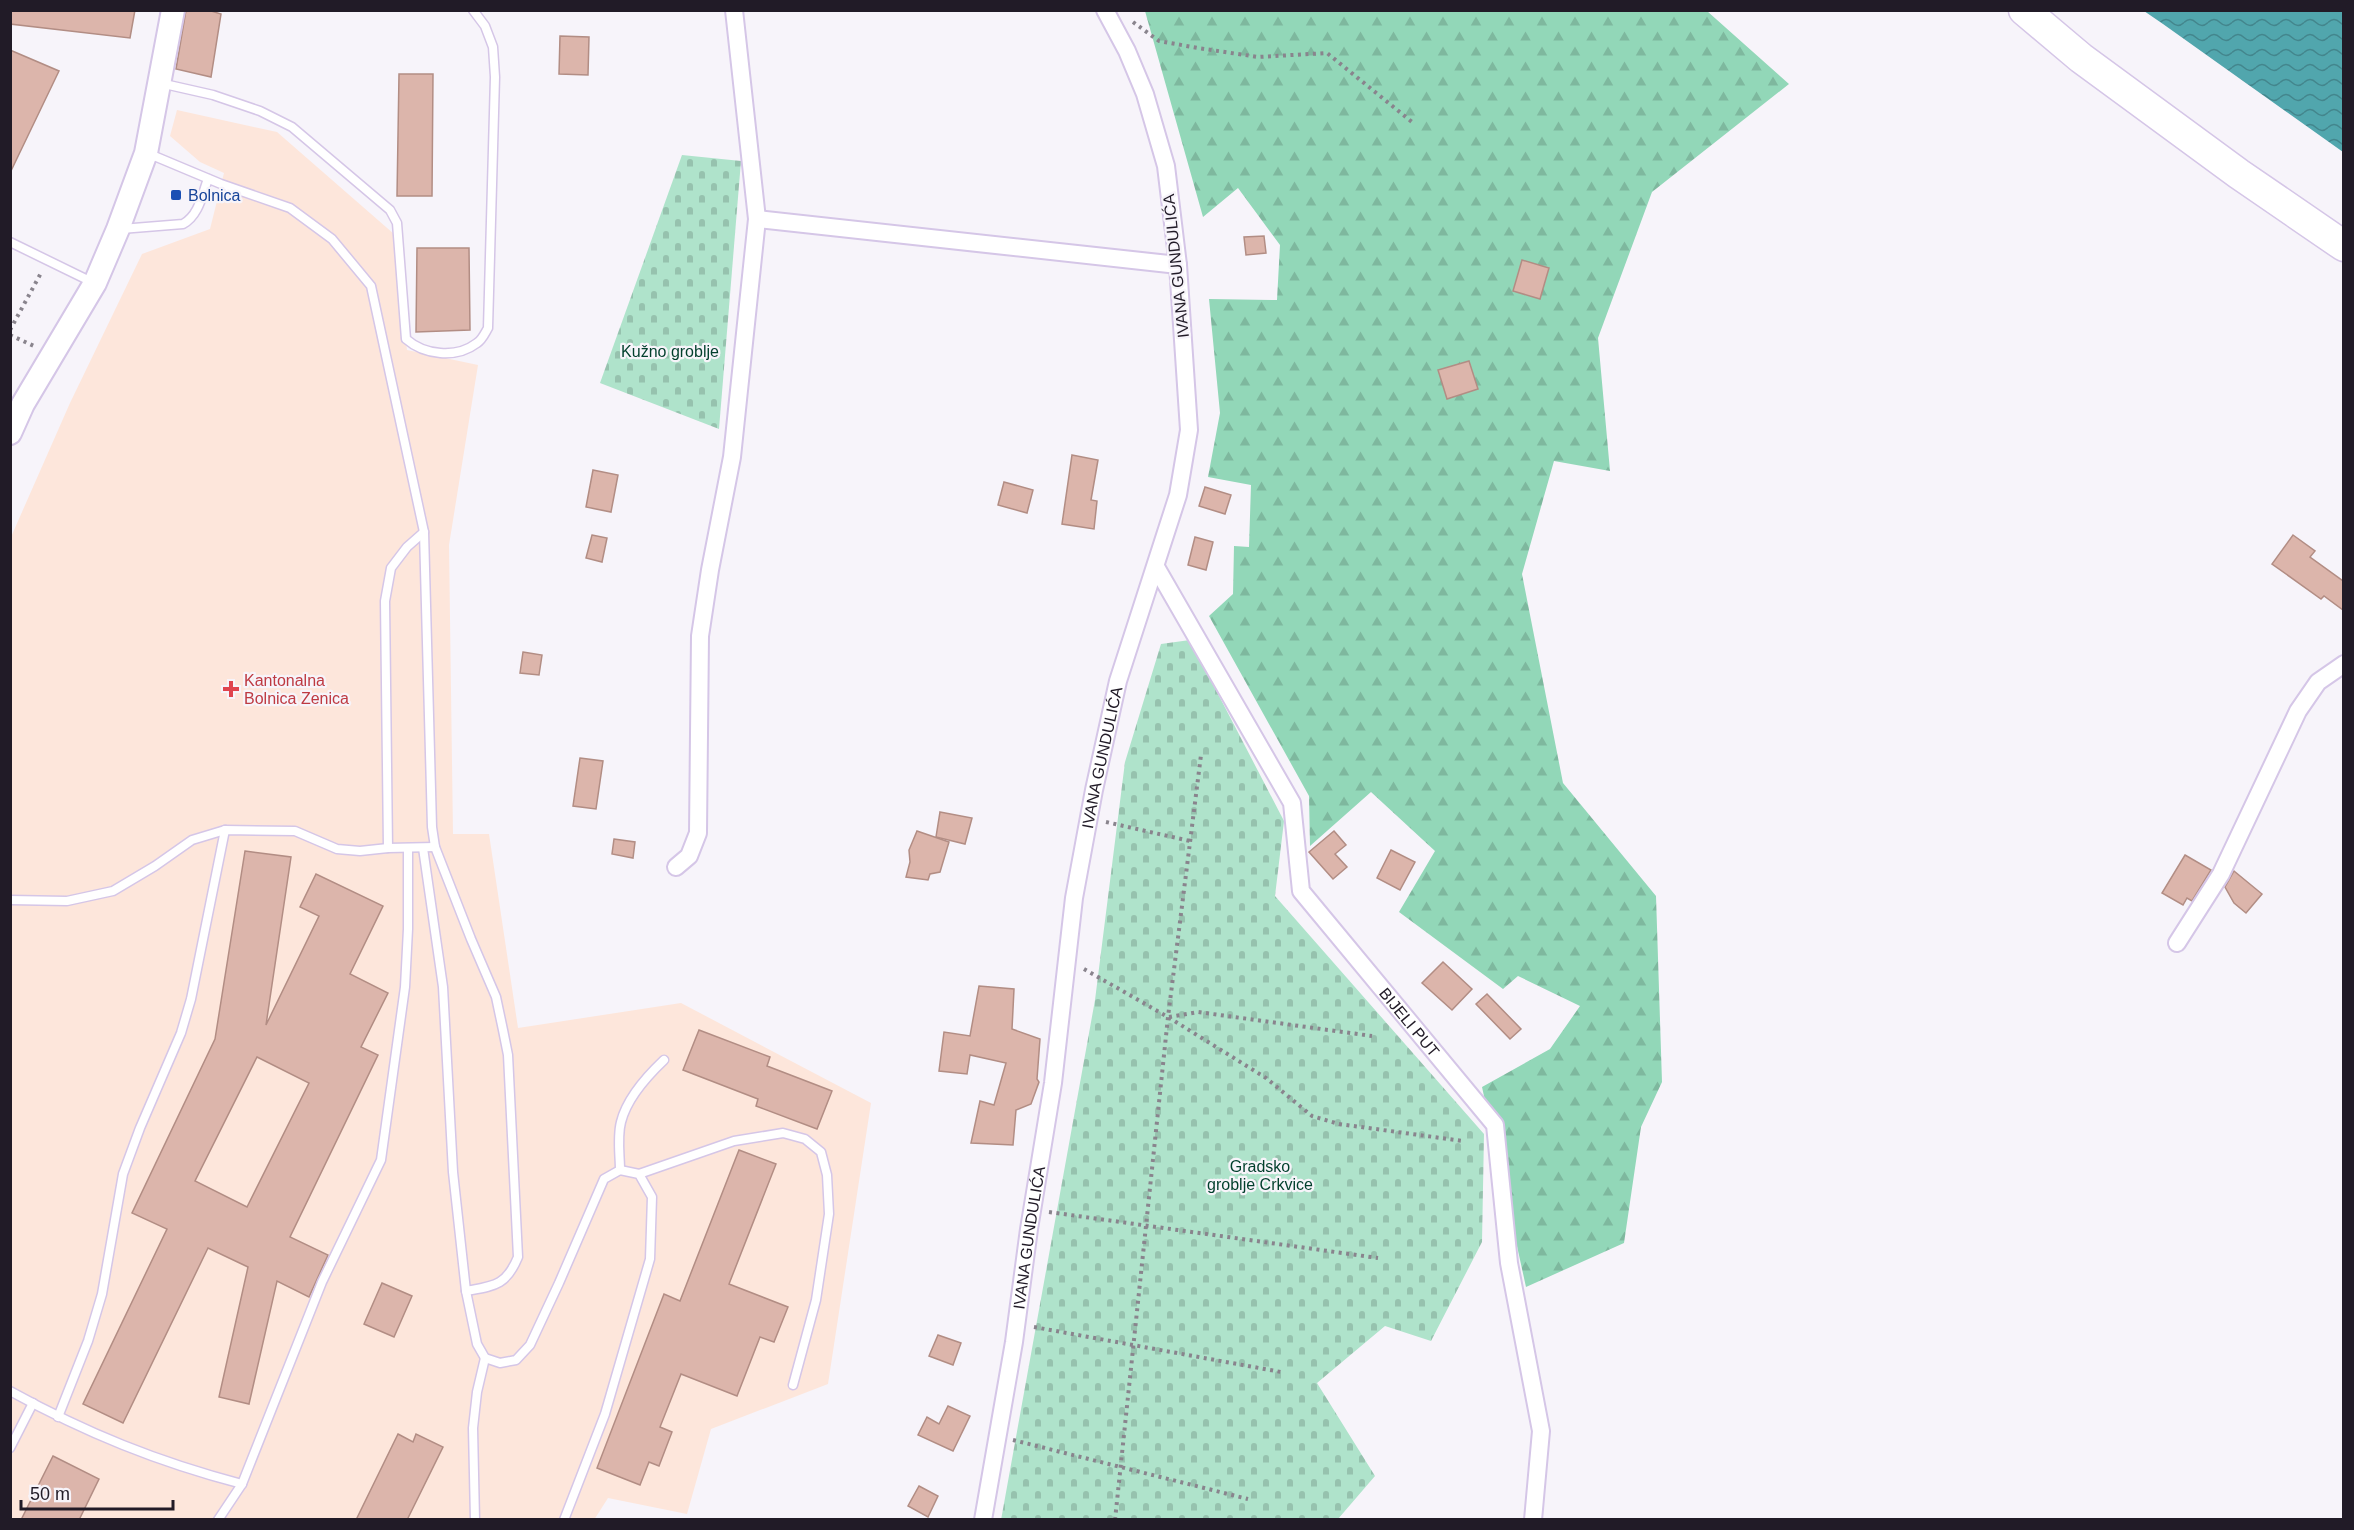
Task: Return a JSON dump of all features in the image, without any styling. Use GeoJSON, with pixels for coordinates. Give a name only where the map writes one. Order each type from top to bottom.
{"type":"FeatureCollection","features":[{"type":"Feature","properties":{"kind":"highway"},"geometry":{"type":"LineString","coordinates":[[2024,10],[2091,65],[2239,174],[2343,246]]}},
{"type":"Feature","properties":{"kind":"main road"},"geometry":{"type":"LineString","coordinates":[[10,433],[23,404],[95,283],[118,230],[146,153],[173,10]]}},
{"type":"Feature","properties":{"kind":"street"},"geometry":{"type":"LineString","coordinates":[[676,867],[689,856],[698,832],[700,636],[732,457],[757,219],[734,10]]}},
{"type":"Feature","properties":{"kind":"street","name":"IVANA GUNDULIĆA"},"geometry":{"type":"LineString","coordinates":[[983,1520],[1053,1083],[1074,898],[1089,818],[1118,681],[1178,495],[1189,430],[1178,265],[1163,155],[1145,94],[1127,51],[1105,10]]}},
{"type":"Feature","properties":{"kind":"street"},"geometry":{"type":"LineString","coordinates":[[757,219],[1178,265]]}},
{"type":"Feature","properties":{"kind":"street","name":"BIJELI PUT"},"geometry":{"type":"LineString","coordinates":[[1156,567],[1292,803],[1301,891],[1495,1125],[1509,1263],[1541,1431],[1533,1520]]}},
{"type":"Feature","properties":{"kind":"street"},"geometry":{"type":"LineString","coordinates":[[2177,943],[2221,874],[2298,711],[2318,682],[2343,664]]}},
{"type":"Feature","properties":{"kind":"lane"},"geometry":{"type":"LineString","coordinates":[[160,83],[222,98],[260,111],[292,127],[390,210],[398,223],[406,339],[416,348],[432,352],[450,353],[466,350],[479,342],[488,328],[493,201],[495,77],[493,47],[485,26],[473,10]]}},
{"type":"Feature","properties":{"kind":"lane"},"geometry":{"type":"LineString","coordinates":[[146,153],[290,208],[332,239],[371,286],[424,532],[432,827],[435,848],[496,998],[508,1055],[518,1257],[511,1274],[497,1286],[466,1292]]}},
{"type":"Feature","properties":{"kind":"lane"},"geometry":{"type":"LineString","coordinates":[[118,230],[183,224],[195,216],[208,178]]}},
{"type":"Feature","properties":{"kind":"lane"},"geometry":{"type":"LineString","coordinates":[[10,242],[95,283]]}},
{"type":"Feature","properties":{"kind":"lane"},"geometry":{"type":"LineString","coordinates":[[388,848],[385,601],[391,568],[407,547],[424,532]]}},
{"type":"Feature","properties":{"kind":"lane"},"geometry":{"type":"LineString","coordinates":[[10,900],[67,901],[112,891],[155,866],[192,840],[225,830],[295,831],[337,849],[360,851],[388,848],[435,848]]}},
{"type":"Feature","properties":{"kind":"lane"},"geometry":{"type":"LineString","coordinates":[[58,1417],[88,1341],[102,1294],[123,1174],[181,1033],[191,999],[225,830]]}},
{"type":"Feature","properties":{"kind":"lane"},"geometry":{"type":"LineString","coordinates":[[218,1520],[242,1484],[322,1282],[381,1160],[405,987],[408,848]]}},
{"type":"Feature","properties":{"kind":"lane"},"geometry":{"type":"LineString","coordinates":[[423,848],[443,987],[453,1172],[466,1292],[477,1344],[486,1358],[500,1363],[516,1360],[530,1345],[604,1179],[620,1170],[639,1174],[734,1141],[783,1133],[805,1139],[821,1152],[827,1175],[830,1214],[816,1300],[793,1385]]}},
{"type":"Feature","properties":{"kind":"lane"},"geometry":{"type":"LineString","coordinates":[[620,1170],[620,1123],[632,1097],[646,1077],[664,1060]]}},
{"type":"Feature","properties":{"kind":"lane"},"geometry":{"type":"LineString","coordinates":[[564,1520],[605,1414],[650,1259],[652,1197],[639,1174]]}},
{"type":"Feature","properties":{"kind":"lane"},"geometry":{"type":"LineString","coordinates":[[475,1520],[473,1428],[477,1392],[486,1358]]}},
{"type":"Feature","properties":{"kind":"lane"},"geometry":{"type":"LineString","coordinates":[[10,1391],[58,1417],[115,1443],[242,1484]]}},
{"type":"Feature","properties":{"kind":"lane"},"geometry":{"type":"LineString","coordinates":[[10,1448],[33,1403]]}},
{"type":"Feature","properties":{"kind":"path"},"geometry":{"type":"LineString","coordinates":[[1126,16],[1159,40],[1198,48],[1258,57],[1327,53],[1412,122]]}},
{"type":"Feature","properties":{"kind":"path"},"geometry":{"type":"LineString","coordinates":[[10,330],[48,261]]}},
{"type":"Feature","properties":{"kind":"path"},"geometry":{"type":"LineString","coordinates":[[1115,1520],[1168,1017],[1201,755]]}},
{"type":"Feature","properties":{"kind":"path"},"geometry":{"type":"LineString","coordinates":[[1089,818],[1190,842]]}},
{"type":"Feature","properties":{"kind":"path"},"geometry":{"type":"LineString","coordinates":[[1067,959],[1168,1017],[1266,1078],[1312,1116],[1339,1124],[1463,1141]]}},
{"type":"Feature","properties":{"kind":"path"},"geometry":{"type":"LineString","coordinates":[[1168,1017],[1198,1012],[1372,1036]]}},
{"type":"Feature","properties":{"kind":"path"},"geometry":{"type":"LineString","coordinates":[[1032,1209],[1378,1258]]}},
{"type":"Feature","properties":{"kind":"path"},"geometry":{"type":"LineString","coordinates":[[1016,1324],[1281,1372]]}},
{"type":"Feature","properties":{"kind":"path"},"geometry":{"type":"LineString","coordinates":[[997,1436],[1248,1499]]}},
{"type":"Feature","properties":{"kind":"shaded area","name":"Kantonalna Bolnica Zenica"},"geometry":{"type":"Polygon","coordinates":[[[177,110],[277,132],[394,234],[407,350],[478,365],[449,545],[453,834],[489,834],[518,1028],[681,1003],[871,1103],[828,1384],[711,1429],[687,1514],[608,1498],[594,1520],[11,1520],[11,537],[70,403],[142,254],[210,229],[224,173],[200,162],[170,136],[177,110]]]}},
{"type":"Feature","properties":{"kind":"green space"},"geometry":{"type":"Polygon","coordinates":[[[1145,11],[1707,11],[1789,84],[1652,192],[1598,338],[1610,471],[1554,461],[1522,574],[1563,783],[1656,896],[1662,1082],[1641,1127],[1624,1243],[1526,1287],[1482,1087],[1550,1049],[1580,1006],[1518,976],[1503,989],[1399,912],[1435,851],[1371,792],[1310,846],[1309,796],[1209,616],[1233,594],[1234,546],[1249,547],[1251,485],[1208,477],[1220,413],[1209,299],[1277,300],[1280,245],[1238,188],[1203,217],[1145,11]]]}},
{"type":"Feature","properties":{"kind":"green space","name":"Kužno groblje"},"geometry":{"type":"Polygon","coordinates":[[[682,155],[741,161],[719,429],[600,383],[682,155]]]}},
{"type":"Feature","properties":{"kind":"green space","name":"Gradsko groblje Crkvice"},"geometry":{"type":"Polygon","coordinates":[[[1190,640],[1284,821],[1275,896],[1484,1134],[1482,1242],[1431,1341],[1385,1326],[1317,1383],[1375,1476],[1338,1519],[1001,1520],[1095,1000],[1125,762],[1161,644],[1190,640]]]}},
{"type":"Feature","properties":{"kind":"water"},"geometry":{"type":"Polygon","coordinates":[[[2144,11],[2343,11],[2343,152],[2163,24],[2144,11]]]}},
{"type":"Feature","properties":{"kind":"building"},"geometry":{"type":"Polygon","coordinates":[[[10,10],[135,10],[130,38],[10,24],[10,10]]]}},
{"type":"Feature","properties":{"kind":"building"},"geometry":{"type":"Polygon","coordinates":[[[186,10],[208,10],[221,14],[211,77],[176,69],[186,10]]]}},
{"type":"Feature","properties":{"kind":"building"},"geometry":{"type":"Polygon","coordinates":[[[560,36],[589,37],[588,75],[559,74],[560,36]]]}},
{"type":"Feature","properties":{"kind":"building"},"geometry":{"type":"Polygon","coordinates":[[[10,50],[59,71],[10,173],[10,50]]]}},
{"type":"Feature","properties":{"kind":"building"},"geometry":{"type":"Polygon","coordinates":[[[399,74],[433,74],[432,196],[397,196],[399,74]]]}},
{"type":"Feature","properties":{"kind":"building"},"geometry":{"type":"Polygon","coordinates":[[[1264,236],[1266,253],[1246,255],[1244,237],[1264,236]]]}},
{"type":"Feature","properties":{"kind":"building"},"geometry":{"type":"Polygon","coordinates":[[[417,248],[469,248],[470,330],[416,332],[417,248]]]}},
{"type":"Feature","properties":{"kind":"building"},"geometry":{"type":"Polygon","coordinates":[[[1522,260],[1549,268],[1540,299],[1513,291],[1522,260]]]}},
{"type":"Feature","properties":{"kind":"building"},"geometry":{"type":"Polygon","coordinates":[[[1469,361],[1478,389],[1447,399],[1438,370],[1469,361]]]}},
{"type":"Feature","properties":{"kind":"building"},"geometry":{"type":"Polygon","coordinates":[[[1072,455],[1098,460],[1091,500],[1097,501],[1094,529],[1062,524],[1072,455]]]}},
{"type":"Feature","properties":{"kind":"building"},"geometry":{"type":"Polygon","coordinates":[[[593,470],[618,475],[611,512],[586,507],[593,470]]]}},
{"type":"Feature","properties":{"kind":"building"},"geometry":{"type":"Polygon","coordinates":[[[1004,482],[1033,490],[1027,513],[998,505],[1004,482]]]}},
{"type":"Feature","properties":{"kind":"building"},"geometry":{"type":"Polygon","coordinates":[[[1205,487],[1231,495],[1225,514],[1199,506],[1205,487]]]}},
{"type":"Feature","properties":{"kind":"building"},"geometry":{"type":"Polygon","coordinates":[[[592,535],[607,538],[602,562],[586,558],[592,535]]]}},
{"type":"Feature","properties":{"kind":"building"},"geometry":{"type":"Polygon","coordinates":[[[2293,535],[2315,551],[2310,557],[2343,581],[2343,610],[2324,596],[2321,599],[2272,564],[2293,535]]]}},
{"type":"Feature","properties":{"kind":"building"},"geometry":{"type":"Polygon","coordinates":[[[1195,537],[1213,542],[1206,570],[1188,565],[1195,537]]]}},
{"type":"Feature","properties":{"kind":"building"},"geometry":{"type":"Polygon","coordinates":[[[523,652],[542,655],[539,675],[520,673],[523,652]]]}},
{"type":"Feature","properties":{"kind":"building"},"geometry":{"type":"Polygon","coordinates":[[[580,758],[603,761],[596,809],[573,806],[580,758]]]}},
{"type":"Feature","properties":{"kind":"building"},"geometry":{"type":"Polygon","coordinates":[[[940,812],[972,818],[965,844],[936,837],[940,812]]]}},
{"type":"Feature","properties":{"kind":"building"},"geometry":{"type":"Polygon","coordinates":[[[917,831],[949,842],[940,872],[930,874],[928,880],[906,877],[910,862],[909,850],[917,831]]]}},
{"type":"Feature","properties":{"kind":"building"},"geometry":{"type":"Polygon","coordinates":[[[1334,831],[1346,845],[1335,854],[1347,867],[1333,879],[1309,852],[1334,831]]]}},
{"type":"Feature","properties":{"kind":"building"},"geometry":{"type":"Polygon","coordinates":[[[614,839],[635,842],[633,858],[612,854],[614,839]]]}},
{"type":"Feature","properties":{"kind":"building"},"geometry":{"type":"Polygon","coordinates":[[[1391,850],[1415,862],[1400,890],[1377,878],[1391,850]]]}},
{"type":"Feature","properties":{"kind":"building"},"geometry":{"type":"Polygon","coordinates":[[[245,851],[291,857],[266,1025],[319,916],[300,907],[316,874],[383,906],[350,974],[388,993],[361,1047],[378,1055],[290,1237],[328,1255],[309,1297],[277,1281],[249,1404],[219,1397],[248,1267],[208,1248],[123,1423],[83,1404],[167,1229],[132,1213],[215,1039],[245,851]],[[257,1057],[195,1181],[247,1207],[309,1083],[257,1057]]]}},
{"type":"Feature","properties":{"kind":"building"},"geometry":{"type":"Polygon","coordinates":[[[2185,855],[2211,870],[2192,901],[2187,898],[2183,905],[2162,893],[2185,855]]]}},
{"type":"Feature","properties":{"kind":"building"},"geometry":{"type":"Polygon","coordinates":[[[2234,871],[2262,894],[2246,913],[2234,903],[2225,887],[2234,871]]]}},
{"type":"Feature","properties":{"kind":"building"},"geometry":{"type":"Polygon","coordinates":[[[1443,962],[1472,989],[1452,1010],[1422,983],[1443,962]]]}},
{"type":"Feature","properties":{"kind":"building"},"geometry":{"type":"Polygon","coordinates":[[[979,986],[1014,989],[1012,1029],[1040,1039],[1037,1079],[1039,1082],[1031,1104],[1016,1110],[1013,1145],[971,1143],[980,1101],[994,1105],[1006,1063],[970,1055],[967,1074],[939,1071],[944,1032],[970,1036],[979,986]]]}},
{"type":"Feature","properties":{"kind":"building"},"geometry":{"type":"Polygon","coordinates":[[[1487,994],[1521,1029],[1510,1039],[1476,1004],[1487,994]]]}},
{"type":"Feature","properties":{"kind":"building"},"geometry":{"type":"Polygon","coordinates":[[[699,1030],[770,1057],[767,1066],[832,1091],[817,1129],[756,1106],[758,1099],[683,1070],[699,1030]]]}},
{"type":"Feature","properties":{"kind":"building"},"geometry":{"type":"Polygon","coordinates":[[[739,1150],[776,1164],[729,1284],[788,1307],[774,1342],[760,1337],[737,1396],[681,1374],[660,1427],[672,1432],[659,1466],[649,1462],[640,1485],[597,1468],[664,1294],[680,1301],[739,1150]]]}},
{"type":"Feature","properties":{"kind":"building"},"geometry":{"type":"Polygon","coordinates":[[[382,1283],[412,1296],[394,1337],[364,1324],[382,1283]]]}},
{"type":"Feature","properties":{"kind":"building"},"geometry":{"type":"Polygon","coordinates":[[[938,1335],[961,1343],[953,1365],[929,1356],[938,1335]]]}},
{"type":"Feature","properties":{"kind":"building"},"geometry":{"type":"Polygon","coordinates":[[[948,1406],[970,1416],[953,1451],[918,1435],[927,1417],[939,1424],[948,1406]]]}},
{"type":"Feature","properties":{"kind":"building"},"geometry":{"type":"Polygon","coordinates":[[[398,1434],[413,1442],[416,1434],[443,1447],[407,1520],[356,1520],[398,1434]]]}},
{"type":"Feature","properties":{"kind":"building"},"geometry":{"type":"Polygon","coordinates":[[[53,1456],[99,1479],[79,1520],[21,1520],[53,1456]]]}},
{"type":"Feature","properties":{"kind":"building"},"geometry":{"type":"Polygon","coordinates":[[[919,1486],[938,1496],[928,1517],[908,1506],[919,1486]]]}},
{"type":"Feature","properties":{"kind":"place","name":"Bolnica"},"geometry":{"type":"Point","coordinates":[176,195]}},
{"type":"Feature","properties":{"kind":"place","name":"Kantonalna Bolnica Zenica"},"geometry":{"type":"Point","coordinates":[231,689]}}]}
